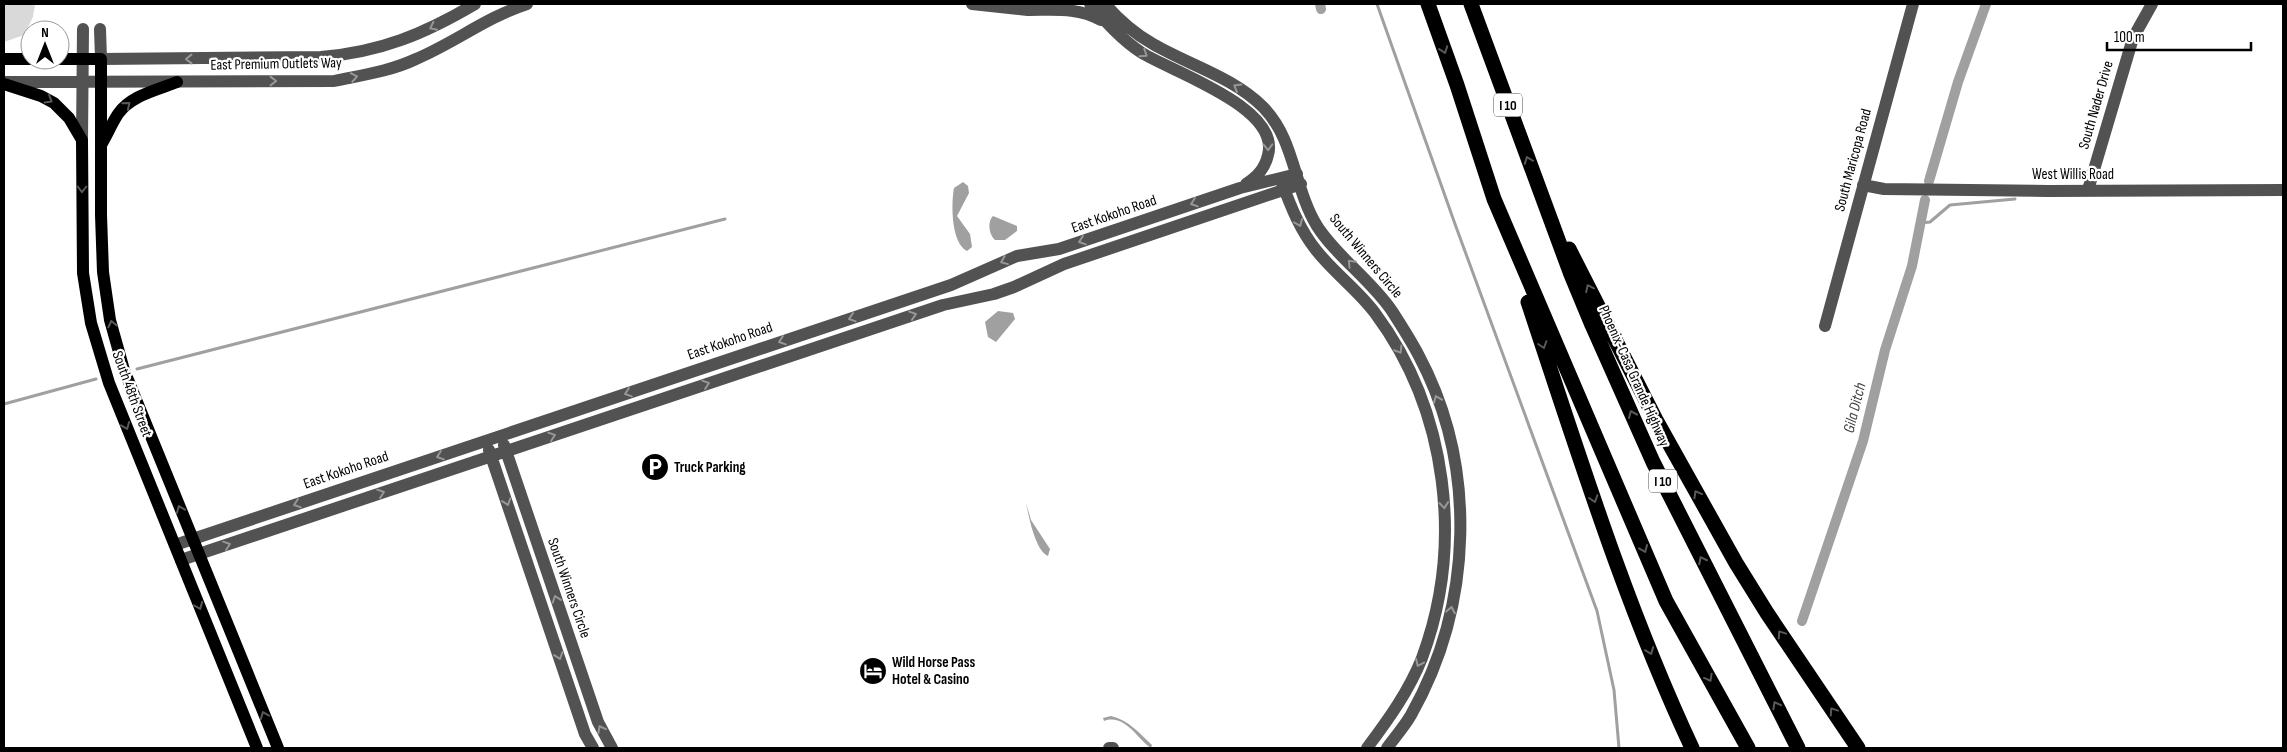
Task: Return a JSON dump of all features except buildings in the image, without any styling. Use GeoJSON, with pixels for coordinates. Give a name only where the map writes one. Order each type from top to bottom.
{"type":"FeatureCollection","features":[{"type":"Feature","properties":{"kind":"highway"},"geometry":{"type":"LineString","coordinates":[[1428,4],[1457,85],[1603,526],[1664,687],[1692,748]]}},
{"type":"Feature","properties":{"kind":"highway","name":"Phoenix-Casa Grande Highway"},"geometry":{"type":"LineString","coordinates":[[1471,4],[1570,272],[1653,462],[1798,748]]}},
{"type":"Feature","properties":{"kind":"highway"},"geometry":{"type":"LineString","coordinates":[[1494,199],[1666,601],[1748,748]]}},
{"type":"Feature","properties":{"kind":"highway"},"geometry":{"type":"LineString","coordinates":[[1546,206],[1656,420],[1736,563],[1767,613],[1858,748]]}},
{"type":"Feature","properties":{"kind":"main road"},"geometry":{"type":"LineString","coordinates":[[4,59],[20,59]]}},
{"type":"Feature","properties":{"kind":"main road"},"geometry":{"type":"LineString","coordinates":[[70,59],[101,59]]}},
{"type":"Feature","properties":{"kind":"main road","name":"South 48th Street"},"geometry":{"type":"LineString","coordinates":[[101,59],[100,145],[103,272],[110,320],[124,370],[278,748]]}},
{"type":"Feature","properties":{"kind":"main road"},"geometry":{"type":"LineString","coordinates":[[100,145],[118,114],[127,104],[135,98],[178,82]]}},
{"type":"Feature","properties":{"kind":"main road"},"geometry":{"type":"LineString","coordinates":[[4,83],[41,96],[54,103],[69,118],[82,140]]}},
{"type":"Feature","properties":{"kind":"main road","name":"South 48th Street"},"geometry":{"type":"LineString","coordinates":[[82,140],[83,273],[91,323],[108,383],[257,748]]}},
{"type":"Feature","properties":{"kind":"street","name":"East Premium Outlets Way"},"geometry":{"type":"LineString","coordinates":[[101,59],[301,58],[336,56],[382,48],[432,28],[476,4]]}},
{"type":"Feature","properties":{"kind":"street","name":"East Premium Outlets Way"},"geometry":{"type":"LineString","coordinates":[[4,83],[334,81],[404,64],[425,55],[500,8],[527,4]]}},
{"type":"Feature","properties":{"kind":"street"},"geometry":{"type":"LineString","coordinates":[[973,4],[1028,10],[1072,10],[1086,13],[1106,23]]}},
{"type":"Feature","properties":{"kind":"street"},"geometry":{"type":"LineString","coordinates":[[1028,10],[1047,4]]}},
{"type":"Feature","properties":{"kind":"street"},"geometry":{"type":"LineString","coordinates":[[1090,4],[1106,23],[1141,52],[1226,97],[1243,108],[1266,131],[1270,150],[1266,162],[1261,172],[1240,188]]}},
{"type":"Feature","properties":{"kind":"street","name":"South Winners Circle"},"geometry":{"type":"LineString","coordinates":[[1105,4],[1136,34],[1160,48],[1214,74],[1254,98],[1274,118],[1317,226],[1368,280],[1390,308],[1418,354],[1440,403],[1454,458],[1461,515],[1458,575],[1450,617],[1434,666],[1410,716],[1389,746]]}},
{"type":"Feature","properties":{"kind":"street"},"geometry":{"type":"LineString","coordinates":[[1114,4],[1120,17],[1136,34]]}},
{"type":"Feature","properties":{"kind":"street","name":"South Maricopa Road"},"geometry":{"type":"LineString","coordinates":[[1825,326],[1913,4]]}},
{"type":"Feature","properties":{"kind":"street","name":"South Nader Drive"},"geometry":{"type":"LineString","coordinates":[[2088,190],[2133,38],[2152,4]]}},
{"type":"Feature","properties":{"kind":"street","name":"South 48th Street"},"geometry":{"type":"LineString","coordinates":[[82,140],[83,28]]}},
{"type":"Feature","properties":{"kind":"street","name":"South 48th Street"},"geometry":{"type":"LineString","coordinates":[[100,29],[101,59]]}},
{"type":"Feature","properties":{"kind":"street"},"geometry":{"type":"LineString","coordinates":[[301,58],[301,82]]}},
{"type":"Feature","properties":{"kind":"street","name":"East Kokoho Road"},"geometry":{"type":"LineString","coordinates":[[181,560],[955,301],[994,294],[1014,287],[1056,267],[1299,179]]}},
{"type":"Feature","properties":{"kind":"street","name":"South Winners Circle"},"geometry":{"type":"LineString","coordinates":[[1283,184],[1302,231],[1317,252],[1354,288],[1376,314],[1404,358],[1425,408],[1439,458],[1445,512],[1444,564],[1436,613],[1421,659],[1397,708],[1367,748]]}},
{"type":"Feature","properties":{"kind":"street","name":"East Kokoho Road"},"geometry":{"type":"LineString","coordinates":[[174,545],[966,280],[984,270],[1018,256],[1051,250],[1240,188],[1283,184]]}},
{"type":"Feature","properties":{"kind":"street","name":"West Willis Road"},"geometry":{"type":"LineString","coordinates":[[1863,186],[1884,189],[2283,190]]}},
{"type":"Feature","properties":{"kind":"street"},"geometry":{"type":"LineString","coordinates":[[1051,250],[1056,267]]}},
{"type":"Feature","properties":{"kind":"street"},"geometry":{"type":"LineString","coordinates":[[828,326],[833,341]]}},
{"type":"Feature","properties":{"kind":"street"},"geometry":{"type":"LineString","coordinates":[[1433,436],[1448,433]]}},
{"type":"Feature","properties":{"kind":"street","name":"South Winners Circle"},"geometry":{"type":"LineString","coordinates":[[501,436],[598,722],[612,748]]}},
{"type":"Feature","properties":{"kind":"street","name":"South Winners Circle"},"geometry":{"type":"LineString","coordinates":[[486,441],[585,734],[593,748]]}},
{"type":"Feature","properties":{"kind":"street"},"geometry":{"type":"LineString","coordinates":[[1378,733],[1389,746]]}},
{"type":"Feature","properties":{"kind":"street"},"geometry":{"type":"LineString","coordinates":[[1109,748],[1114,748]]}},
{"type":"Feature","properties":{"kind":"shaded area"},"geometry":{"type":"Polygon","coordinates":[[[4,4],[35,4],[32,20],[20,20],[20,36],[4,42],[4,4]]]}},
{"type":"Feature","properties":{"kind":"shaded area"},"geometry":{"type":"Polygon","coordinates":[[[963,182],[968,186],[969,193],[957,216],[970,234],[972,247],[967,251],[958,240],[953,222],[954,188],[963,182]]]}},
{"type":"Feature","properties":{"kind":"shaded area"},"geometry":{"type":"Polygon","coordinates":[[[993,216],[1017,226],[1017,231],[1005,240],[995,240],[991,235],[990,228],[993,216]]]}},
{"type":"Feature","properties":{"kind":"shaded area"},"geometry":{"type":"Polygon","coordinates":[[[998,311],[1013,313],[1015,319],[996,342],[988,337],[985,322],[998,311]]]}},
{"type":"Feature","properties":{"kind":"shaded area"},"geometry":{"type":"Polygon","coordinates":[[[1026,503],[1031,520],[1050,549],[1048,556],[1043,553],[1036,540],[1026,503]]]}},
{"type":"Feature","properties":{"kind":"shaded area"},"geometry":{"type":"Polygon","coordinates":[[[1111,716],[1134,728],[1152,745],[1151,748],[1125,724],[1112,720],[1104,721],[1103,718],[1111,716]]]}},
{"type":"Feature","properties":{"kind":"waterway"},"geometry":{"type":"LineString","coordinates":[[1320,4],[1321,9]]}},
{"type":"Feature","properties":{"kind":"waterway"},"geometry":{"type":"LineString","coordinates":[[1377,4],[1455,224],[1597,611],[1614,690],[1619,748]]}},
{"type":"Feature","properties":{"kind":"waterway","name":"Gila Ditch"},"geometry":{"type":"LineString","coordinates":[[1929,181],[1958,82],[1986,4]]}},
{"type":"Feature","properties":{"kind":"waterway"},"geometry":{"type":"LineString","coordinates":[[1921,223],[1930,222],[1950,205],[2015,199]]}},
{"type":"Feature","properties":{"kind":"waterway","name":"Gila Ditch"},"geometry":{"type":"LineString","coordinates":[[1802,621],[1863,441],[1885,350],[1912,266],[1925,200]]}},
{"type":"Feature","properties":{"kind":"waterway"},"geometry":{"type":"LineString","coordinates":[[137,369],[725,219]]}},
{"type":"Feature","properties":{"kind":"waterway"},"geometry":{"type":"LineString","coordinates":[[4,404],[96,379]]}},
{"type":"Feature","properties":{"kind":"place","name":"Truck Parking"},"geometry":{"type":"Point","coordinates":[655,467]}},
{"type":"Feature","properties":{"kind":"place","name":"Wild Horse Pass Hotel & Casino"},"geometry":{"type":"Point","coordinates":[873,671]}}]}
